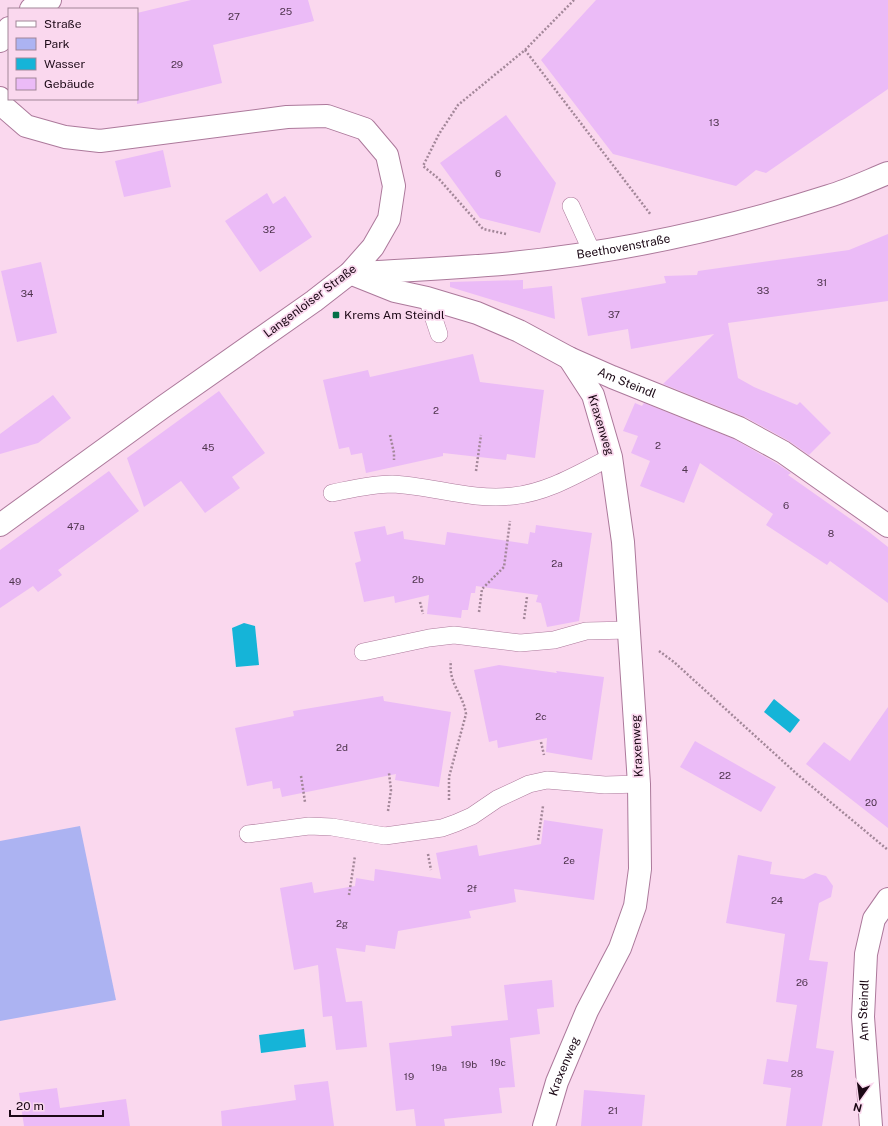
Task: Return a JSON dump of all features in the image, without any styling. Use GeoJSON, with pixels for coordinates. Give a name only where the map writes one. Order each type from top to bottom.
{"type":"FeatureCollection","features":[{"type":"Feature","properties":{"kind":"street"},"geometry":{"type":"LineString","coordinates":[[33,8],[50,0]]}},
{"type":"Feature","properties":{"kind":"street"},"geometry":{"type":"LineString","coordinates":[[0,41],[8,29]]}},
{"type":"Feature","properties":{"kind":"street","name":"Langenloiser Straße"},"geometry":{"type":"LineString","coordinates":[[0,98],[3,106],[26,126],[65,137],[100,141],[286,117],[328,116],[366,129],[388,155],[394,186],[388,219],[373,248],[350,273],[0,525]]}},
{"type":"Feature","properties":{"kind":"street","name":"Beethovenstraße"},"geometry":{"type":"LineString","coordinates":[[350,273],[512,263],[592,252],[736,223],[830,196],[888,173]]}},
{"type":"Feature","properties":{"kind":"street","name":"Am Steindl"},"geometry":{"type":"LineString","coordinates":[[350,273],[395,291],[427,298],[477,313],[519,331],[612,378],[739,428],[783,452],[888,526]]}},
{"type":"Feature","properties":{"kind":"street","name":"Kraxenweg"},"geometry":{"type":"LineString","coordinates":[[544,1126],[557,1082],[587,1011],[620,948],[635,906],[640,870],[639,784],[623,542],[611,458],[593,395],[570,358]]}},
{"type":"Feature","properties":{"kind":"street","name":"Am Steindl"},"geometry":{"type":"LineString","coordinates":[[871,1126],[863,1018],[866,954],[874,919],[888,899]]}},
{"type":"Feature","properties":{"kind":"lane"},"geometry":{"type":"LineString","coordinates":[[571,206],[592,252]]}},
{"type":"Feature","properties":{"kind":"lane"},"geometry":{"type":"LineString","coordinates":[[427,298],[439,334]]}},
{"type":"Feature","properties":{"kind":"lane"},"geometry":{"type":"LineString","coordinates":[[332,493],[371,485],[393,484],[472,496],[495,498],[514,496],[547,489],[611,458]]}},
{"type":"Feature","properties":{"kind":"lane"},"geometry":{"type":"LineString","coordinates":[[363,652],[429,638],[454,635],[520,643],[554,640],[586,631],[630,630]]}},
{"type":"Feature","properties":{"kind":"lane"},"geometry":{"type":"LineString","coordinates":[[248,834],[309,826],[359,831],[385,836],[442,828],[472,816],[497,799],[529,784],[547,780],[605,785],[639,784]]}},
{"type":"Feature","properties":{"kind":"path"},"geometry":{"type":"LineString","coordinates":[[503,234],[483,229],[439,179],[423,166],[439,134],[458,105],[525,50],[574,0]]}},
{"type":"Feature","properties":{"kind":"path"},"geometry":{"type":"LineString","coordinates":[[525,50],[644,206]]}},
{"type":"Feature","properties":{"kind":"path"},"geometry":{"type":"LineString","coordinates":[[472,496],[481,435]]}},
{"type":"Feature","properties":{"kind":"path"},"geometry":{"type":"LineString","coordinates":[[476,637],[482,589],[504,567],[514,496]]}},
{"type":"Feature","properties":{"kind":"path"},"geometry":{"type":"LineString","coordinates":[[630,630],[674,662],[798,775],[888,850]]}},
{"type":"Feature","properties":{"kind":"path"},"geometry":{"type":"LineString","coordinates":[[454,635],[450,671],[453,685],[465,706],[466,714],[449,777],[450,802],[456,823]]}},
{"type":"Feature","properties":{"kind":"path"},"geometry":{"type":"LineString","coordinates":[[385,836],[391,790],[389,773]]}},
{"type":"Feature","properties":{"kind":"path"},"geometry":{"type":"LineString","coordinates":[[349,895],[359,831]]}},
{"type":"Feature","properties":{"kind":"green space"},"geometry":{"type":"Polygon","coordinates":[[[80,826],[116,1000],[0,1021],[0,841],[80,826]]]}},
{"type":"Feature","properties":{"kind":"water"},"geometry":{"type":"Polygon","coordinates":[[[244,623],[255,626],[259,665],[236,667],[232,628],[244,623]]]}},
{"type":"Feature","properties":{"kind":"water"},"geometry":{"type":"Polygon","coordinates":[[[774,699],[800,720],[790,733],[764,712],[774,699]]]}},
{"type":"Feature","properties":{"kind":"water"},"geometry":{"type":"Polygon","coordinates":[[[304,1029],[306,1047],[261,1053],[259,1035],[304,1029]]]}},
{"type":"Feature","properties":{"kind":"building"},"geometry":{"type":"Polygon","coordinates":[[[191,0],[308,0],[314,21],[213,45],[222,83],[137,104],[138,13],[191,0]]]}},
{"type":"Feature","properties":{"kind":"building"},"geometry":{"type":"Polygon","coordinates":[[[596,0],[888,0],[888,89],[766,173],[756,170],[736,186],[613,154],[541,60],[596,0]]]}},
{"type":"Feature","properties":{"kind":"building"},"geometry":{"type":"Polygon","coordinates":[[[506,115],[556,183],[540,233],[480,218],[440,163],[506,115]]]}},
{"type":"Feature","properties":{"kind":"building"},"geometry":{"type":"Polygon","coordinates":[[[163,150],[171,187],[124,197],[115,161],[163,150]]]}},
{"type":"Feature","properties":{"kind":"building"},"geometry":{"type":"Polygon","coordinates":[[[267,193],[273,204],[285,196],[312,237],[260,272],[225,221],[267,193]]]}},
{"type":"Feature","properties":{"kind":"building"},"geometry":{"type":"Polygon","coordinates":[[[888,234],[888,301],[728,323],[738,378],[754,387],[797,405],[800,402],[831,433],[809,455],[789,441],[745,417],[663,384],[714,334],[631,349],[628,329],[588,336],[581,298],[666,283],[664,276],[697,275],[698,271],[849,250],[888,234]]]}},
{"type":"Feature","properties":{"kind":"building"},"geometry":{"type":"Polygon","coordinates":[[[41,262],[57,333],[17,342],[1,271],[41,262]]]}},
{"type":"Feature","properties":{"kind":"building"},"geometry":{"type":"Polygon","coordinates":[[[523,280],[523,289],[552,286],[555,319],[450,287],[450,282],[523,280]]]}},
{"type":"Feature","properties":{"kind":"building"},"geometry":{"type":"Polygon","coordinates":[[[473,354],[480,382],[544,390],[535,458],[507,454],[506,460],[443,453],[443,456],[366,473],[362,453],[351,455],[349,447],[339,449],[323,380],[368,370],[370,377],[473,354]]]}},
{"type":"Feature","properties":{"kind":"building"},"geometry":{"type":"Polygon","coordinates":[[[219,391],[265,453],[232,477],[240,488],[205,513],[181,481],[144,507],[127,458],[219,391]]]}},
{"type":"Feature","properties":{"kind":"building"},"geometry":{"type":"Polygon","coordinates":[[[53,395],[71,418],[38,443],[0,454],[0,434],[53,395]]]}},
{"type":"Feature","properties":{"kind":"building"},"geometry":{"type":"Polygon","coordinates":[[[635,403],[642,406],[644,403],[734,439],[791,473],[788,475],[888,547],[888,603],[830,561],[827,565],[766,525],[773,514],[700,463],[684,503],[640,486],[650,461],[631,453],[638,436],[623,431],[635,403]]]}},
{"type":"Feature","properties":{"kind":"building"},"geometry":{"type":"Polygon","coordinates":[[[109,471],[139,511],[58,570],[62,575],[38,592],[33,586],[0,608],[0,550],[109,471]]]}},
{"type":"Feature","properties":{"kind":"building"},"geometry":{"type":"Polygon","coordinates":[[[536,525],[592,533],[579,621],[547,627],[541,603],[536,602],[538,595],[476,586],[475,593],[471,593],[468,610],[462,610],[461,618],[427,614],[429,595],[395,603],[394,596],[364,602],[355,563],[361,561],[354,532],[385,526],[387,535],[403,531],[404,539],[445,545],[447,532],[528,544],[530,532],[535,533],[536,525]]]}},
{"type":"Feature","properties":{"kind":"building"},"geometry":{"type":"Polygon","coordinates":[[[499,665],[557,673],[556,671],[604,677],[592,760],[546,752],[547,738],[498,748],[497,740],[489,742],[474,670],[499,665]]]}},
{"type":"Feature","properties":{"kind":"building"},"geometry":{"type":"Polygon","coordinates":[[[383,696],[384,701],[451,712],[439,787],[395,780],[396,774],[282,797],[280,788],[273,789],[272,781],[247,786],[235,728],[294,716],[293,711],[383,696]]]}},
{"type":"Feature","properties":{"kind":"building"},"geometry":{"type":"Polygon","coordinates":[[[888,707],[888,828],[806,764],[824,742],[850,761],[888,707]]]}},
{"type":"Feature","properties":{"kind":"building"},"geometry":{"type":"Polygon","coordinates":[[[695,741],[776,787],[761,812],[680,767],[695,741]]]}},
{"type":"Feature","properties":{"kind":"building"},"geometry":{"type":"Polygon","coordinates":[[[544,820],[603,829],[594,900],[514,889],[516,902],[469,911],[471,918],[398,931],[395,949],[366,945],[365,952],[336,948],[346,1002],[362,1001],[367,1047],[336,1050],[332,1016],[323,1017],[318,965],[294,970],[280,888],[312,882],[314,893],[355,886],[356,878],[374,881],[375,869],[441,879],[436,853],[477,845],[479,856],[541,844],[544,820]]]}},
{"type":"Feature","properties":{"kind":"building"},"geometry":{"type":"Polygon","coordinates":[[[738,855],[772,862],[770,874],[804,879],[815,873],[826,876],[833,886],[831,897],[819,903],[809,960],[828,962],[816,1048],[834,1051],[822,1126],[786,1126],[791,1088],[763,1084],[767,1059],[788,1062],[797,1005],[776,1002],[785,934],[726,923],[738,855]]]}},
{"type":"Feature","properties":{"kind":"building"},"geometry":{"type":"Polygon","coordinates":[[[552,980],[554,1007],[537,1009],[540,1034],[510,1038],[515,1087],[499,1088],[502,1113],[444,1119],[445,1126],[416,1126],[414,1109],[396,1111],[389,1043],[452,1036],[451,1026],[508,1020],[504,985],[552,980]]]}},
{"type":"Feature","properties":{"kind":"building"},"geometry":{"type":"Polygon","coordinates":[[[328,1081],[334,1126],[222,1126],[221,1111],[296,1100],[294,1085],[328,1081]]]}},
{"type":"Feature","properties":{"kind":"building"},"geometry":{"type":"Polygon","coordinates":[[[57,1088],[60,1108],[126,1099],[130,1126],[24,1126],[19,1093],[57,1088]]]}},
{"type":"Feature","properties":{"kind":"building"},"geometry":{"type":"Polygon","coordinates":[[[584,1090],[645,1095],[642,1126],[581,1126],[584,1090]]]}},
{"type":"Feature","properties":{"kind":"place","name":"Krems Am Steindl"},"geometry":{"type":"Point","coordinates":[336,315]}}]}
